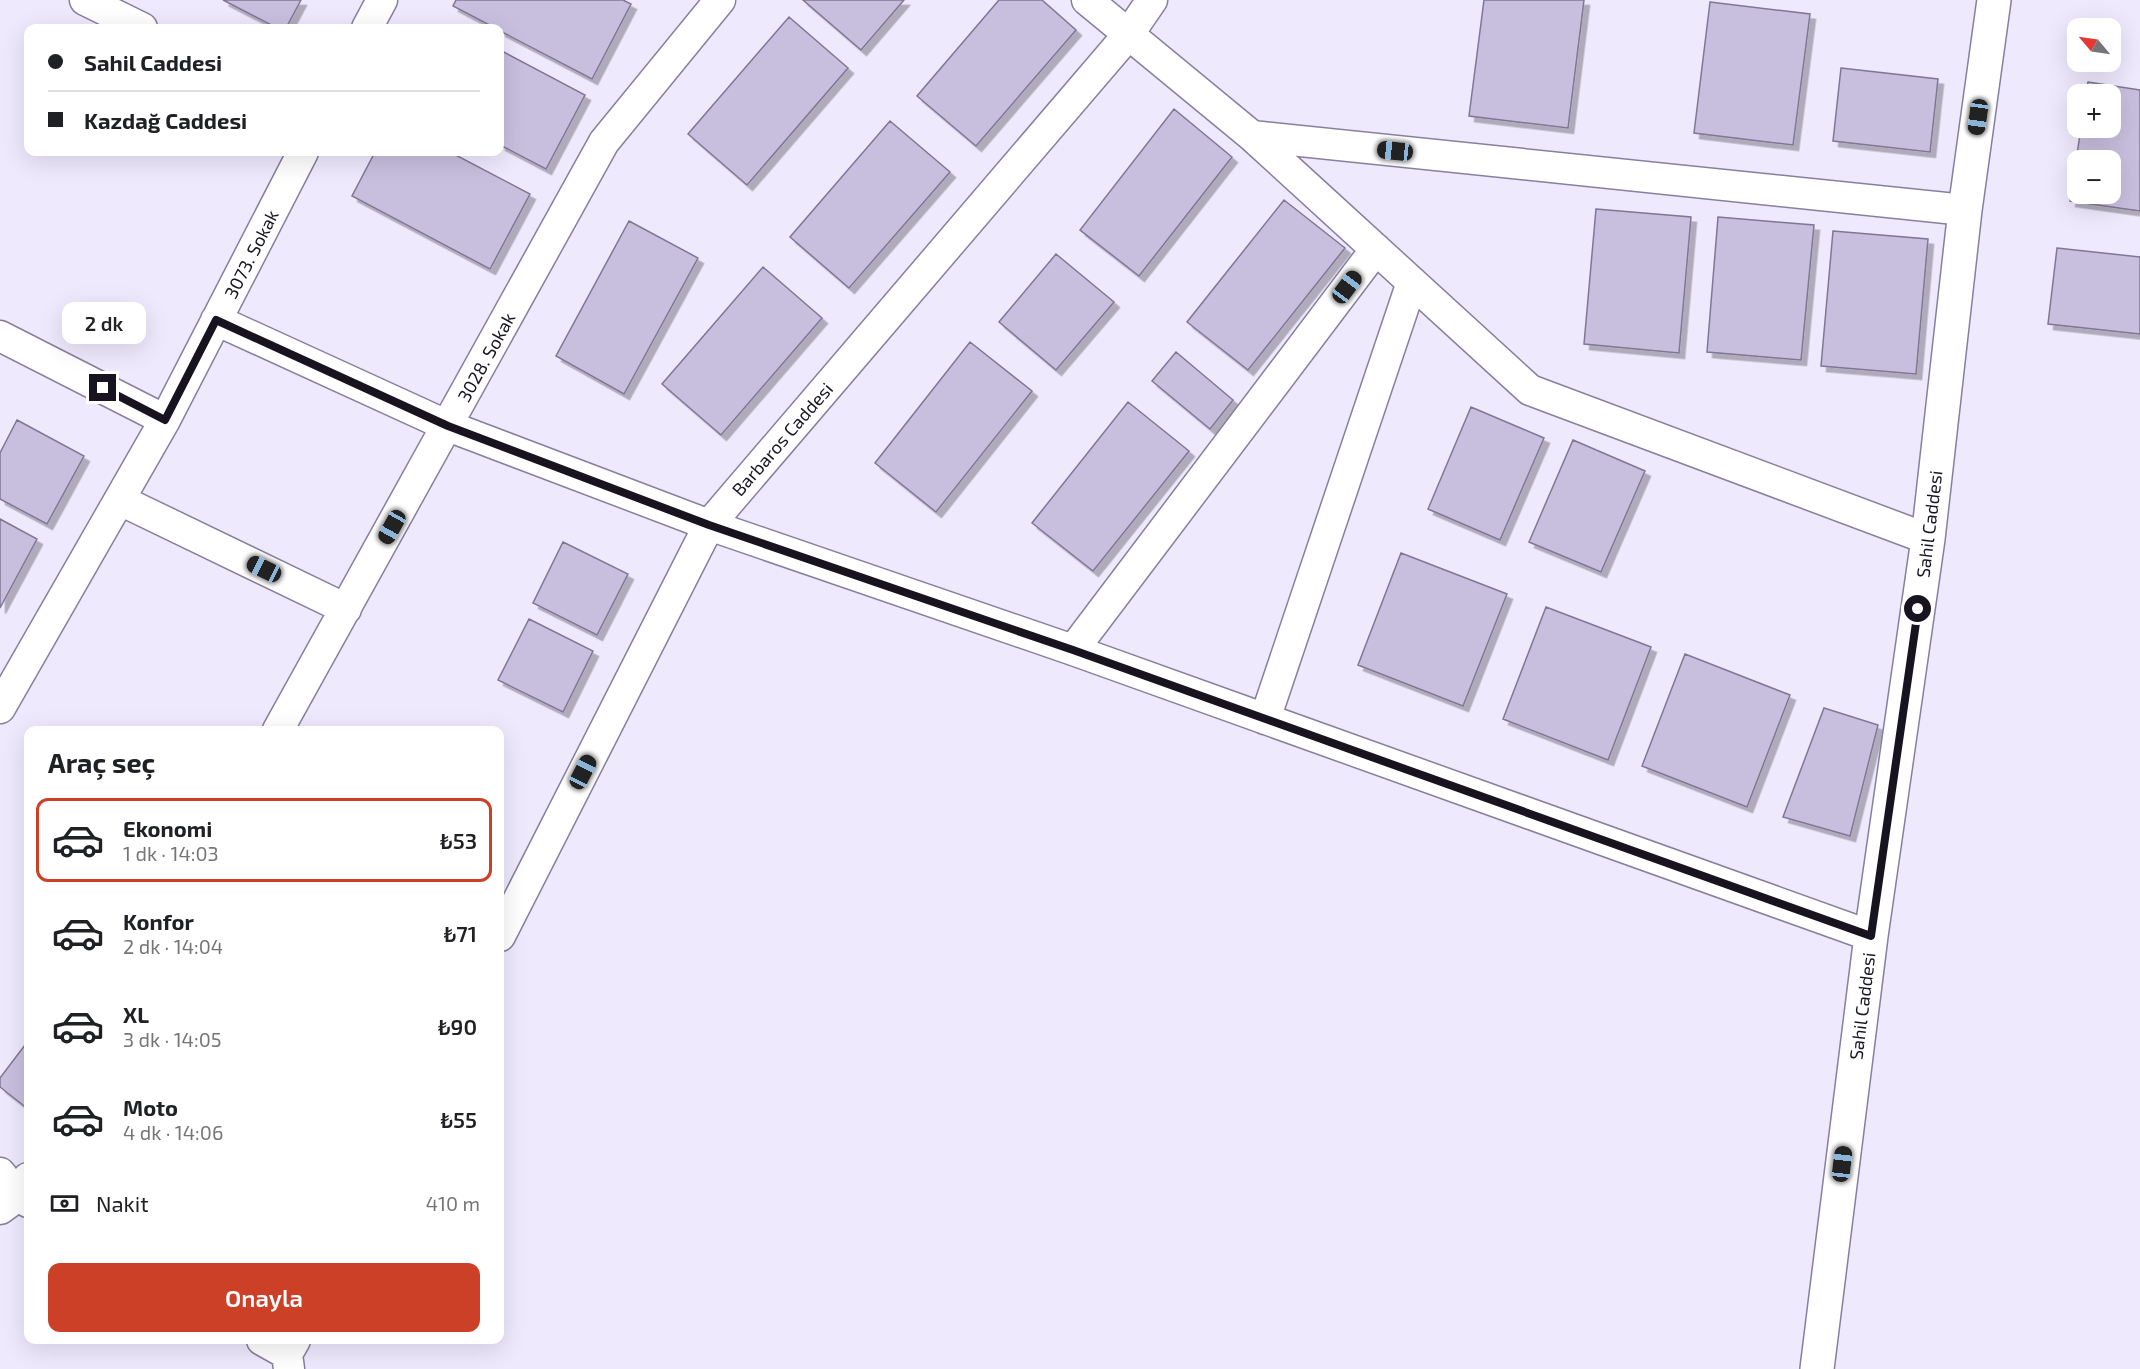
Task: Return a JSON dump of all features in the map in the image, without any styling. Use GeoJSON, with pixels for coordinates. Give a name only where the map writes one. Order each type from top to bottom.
{"type":"FeatureCollection","features":[{"type":"Feature","properties":{"kind":"street"},"geometry":{"type":"LineString","coordinates":[[85,0],[134,24]]}},
{"type":"Feature","properties":{"kind":"street"},"geometry":{"type":"LineString","coordinates":[[369,24],[382,0]]}},
{"type":"Feature","properties":{"kind":"street","name":"3028. Sokak"},"geometry":{"type":"LineString","coordinates":[[280,726],[604,142],[720,0]]}},
{"type":"Feature","properties":{"kind":"street"},"geometry":{"type":"LineString","coordinates":[[1087,0],[1252,136],[1530,390],[1928,539]]}},
{"type":"Feature","properties":{"kind":"street","name":"Barbaros Caddesi"},"geometry":{"type":"LineString","coordinates":[[504,928],[709,525],[1128,35],[1152,0]]}},
{"type":"Feature","properties":{"kind":"street","name":"Sahil Caddesi"},"geometry":{"type":"LineString","coordinates":[[1817,1369],[1871,936],[1928,539],[1965,210],[1995,0]]}},
{"type":"Feature","properties":{"kind":"street"},"geometry":{"type":"LineString","coordinates":[[1252,136],[1965,210]]}},
{"type":"Feature","properties":{"kind":"street","name":"3073. Sokak"},"geometry":{"type":"LineString","coordinates":[[0,708],[165,420],[301,156]]}},
{"type":"Feature","properties":{"kind":"street"},"geometry":{"type":"LineString","coordinates":[[1073,650],[1376,249]]}},
{"type":"Feature","properties":{"kind":"street"},"geometry":{"type":"LineString","coordinates":[[1265,719],[1412,282]]}},
{"type":"Feature","properties":{"kind":"street"},"geometry":{"type":"LineString","coordinates":[[216,320],[448,426],[709,525],[1073,650],[1871,936]]}},
{"type":"Feature","properties":{"kind":"street"},"geometry":{"type":"LineString","coordinates":[[0,336],[165,420]]}},
{"type":"Feature","properties":{"kind":"street"},"geometry":{"type":"LineString","coordinates":[[120,500],[346,609]]}},
{"type":"Feature","properties":{"kind":"street"},"geometry":{"type":"LineString","coordinates":[[0,1173],[19,1196]]}},
{"type":"Feature","properties":{"kind":"building"},"geometry":{"type":"Polygon","coordinates":[[[223,0],[301,0],[288,24],[269,24],[223,0]]]}},
{"type":"Feature","properties":{"kind":"building"},"geometry":{"type":"Polygon","coordinates":[[[456,0],[623,0],[631,4],[592,79],[504,33],[504,24],[487,24],[453,6],[456,0]]]}},
{"type":"Feature","properties":{"kind":"building"},"geometry":{"type":"Polygon","coordinates":[[[803,0],[904,0],[861,50],[803,0]]]}},
{"type":"Feature","properties":{"kind":"building"},"geometry":{"type":"Polygon","coordinates":[[[999,0],[1042,0],[1076,30],[976,146],[917,96],[999,0]]]}},
{"type":"Feature","properties":{"kind":"building"},"geometry":{"type":"Polygon","coordinates":[[[1484,0],[1584,0],[1568,128],[1469,116],[1484,0]]]}},
{"type":"Feature","properties":{"kind":"building"},"geometry":{"type":"Polygon","coordinates":[[[1710,2],[1810,14],[1793,145],[1694,133],[1710,2]]]}},
{"type":"Feature","properties":{"kind":"building"},"geometry":{"type":"Polygon","coordinates":[[[789,17],[848,68],[747,185],[688,134],[789,17]]]}},
{"type":"Feature","properties":{"kind":"building"},"geometry":{"type":"Polygon","coordinates":[[[504,52],[585,95],[546,169],[504,147],[504,52]]]}},
{"type":"Feature","properties":{"kind":"building"},"geometry":{"type":"Polygon","coordinates":[[[1841,68],[1938,79],[1930,152],[1833,141],[1841,68]]]}},
{"type":"Feature","properties":{"kind":"building"},"geometry":{"type":"Polygon","coordinates":[[[2121,87],[2140,90],[2140,211],[2091,204],[2121,204],[2121,150],[2078,150],[2079,138],[2121,138],[2121,87]]]}},
{"type":"Feature","properties":{"kind":"building"},"geometry":{"type":"Polygon","coordinates":[[[1174,109],[1232,157],[1139,276],[1080,230],[1174,109]]]}},
{"type":"Feature","properties":{"kind":"building"},"geometry":{"type":"Polygon","coordinates":[[[890,121],[950,172],[849,288],[790,237],[890,121]]]}},
{"type":"Feature","properties":{"kind":"building"},"geometry":{"type":"Polygon","coordinates":[[[373,156],[458,156],[530,194],[490,269],[352,196],[373,156]]]}},
{"type":"Feature","properties":{"kind":"building"},"geometry":{"type":"Polygon","coordinates":[[[1284,200],[1345,248],[1248,370],[1187,322],[1284,200]]]}},
{"type":"Feature","properties":{"kind":"building"},"geometry":{"type":"Polygon","coordinates":[[[1596,209],[1691,217],[1679,353],[1584,344],[1596,209]]]}},
{"type":"Feature","properties":{"kind":"building"},"geometry":{"type":"Polygon","coordinates":[[[1718,217],[1814,225],[1801,360],[1707,352],[1718,217]]]}},
{"type":"Feature","properties":{"kind":"building"},"geometry":{"type":"Polygon","coordinates":[[[629,221],[698,258],[624,394],[556,356],[629,221]]]}},
{"type":"Feature","properties":{"kind":"building"},"geometry":{"type":"Polygon","coordinates":[[[1833,231],[1928,239],[1916,374],[1821,366],[1833,231]]]}},
{"type":"Feature","properties":{"kind":"building"},"geometry":{"type":"Polygon","coordinates":[[[2057,248],[2140,257],[2140,334],[2048,324],[2057,248]]]}},
{"type":"Feature","properties":{"kind":"building"},"geometry":{"type":"Polygon","coordinates":[[[1056,254],[1114,302],[1056,370],[999,322],[1056,254]]]}},
{"type":"Feature","properties":{"kind":"building"},"geometry":{"type":"Polygon","coordinates":[[[763,267],[822,318],[721,435],[662,384],[763,267]]]}},
{"type":"Feature","properties":{"kind":"building"},"geometry":{"type":"Polygon","coordinates":[[[970,342],[1032,391],[936,512],[875,463],[970,342]]]}},
{"type":"Feature","properties":{"kind":"building"},"geometry":{"type":"Polygon","coordinates":[[[1176,352],[1233,400],[1210,429],[1152,381],[1176,352]]]}},
{"type":"Feature","properties":{"kind":"building"},"geometry":{"type":"Polygon","coordinates":[[[1128,402],[1189,451],[1093,571],[1032,523],[1128,402]]]}},
{"type":"Feature","properties":{"kind":"building"},"geometry":{"type":"Polygon","coordinates":[[[1471,407],[1544,438],[1500,540],[1428,509],[1471,407]]]}},
{"type":"Feature","properties":{"kind":"building"},"geometry":{"type":"Polygon","coordinates":[[[17,420],[84,456],[47,524],[0,499],[0,453],[17,420]]]}},
{"type":"Feature","properties":{"kind":"building"},"geometry":{"type":"Polygon","coordinates":[[[1573,440],[1645,471],[1601,572],[1529,542],[1573,440]]]}},
{"type":"Feature","properties":{"kind":"building"},"geometry":{"type":"Polygon","coordinates":[[[0,519],[37,539],[0,608],[0,519]]]}},
{"type":"Feature","properties":{"kind":"building"},"geometry":{"type":"Polygon","coordinates":[[[563,542],[628,574],[597,635],[533,603],[563,542]]]}},
{"type":"Feature","properties":{"kind":"building"},"geometry":{"type":"Polygon","coordinates":[[[1401,553],[1507,594],[1463,706],[1358,665],[1401,553]]]}},
{"type":"Feature","properties":{"kind":"building"},"geometry":{"type":"Polygon","coordinates":[[[1546,607],[1651,647],[1608,760],[1503,719],[1546,607]]]}},
{"type":"Feature","properties":{"kind":"building"},"geometry":{"type":"Polygon","coordinates":[[[529,619],[593,651],[563,712],[498,680],[529,619]]]}},
{"type":"Feature","properties":{"kind":"building"},"geometry":{"type":"Polygon","coordinates":[[[1685,654],[1790,695],[1747,807],[1642,766],[1685,654]]]}},
{"type":"Feature","properties":{"kind":"building"},"geometry":{"type":"Polygon","coordinates":[[[1824,708],[1878,725],[1850,836],[1783,817],[1824,708]]]}},
{"type":"Feature","properties":{"kind":"building"},"geometry":{"type":"Polygon","coordinates":[[[24,1046],[24,1106],[0,1087],[0,1078],[24,1046]]]}},
{"type":"Feature","properties":{"kind":"route"},"geometry":{"type":"LineString","coordinates":[[103,388],[165,420],[216,320],[448,426],[709,525],[1073,650],[1871,936],[1918,609]]}}]}
